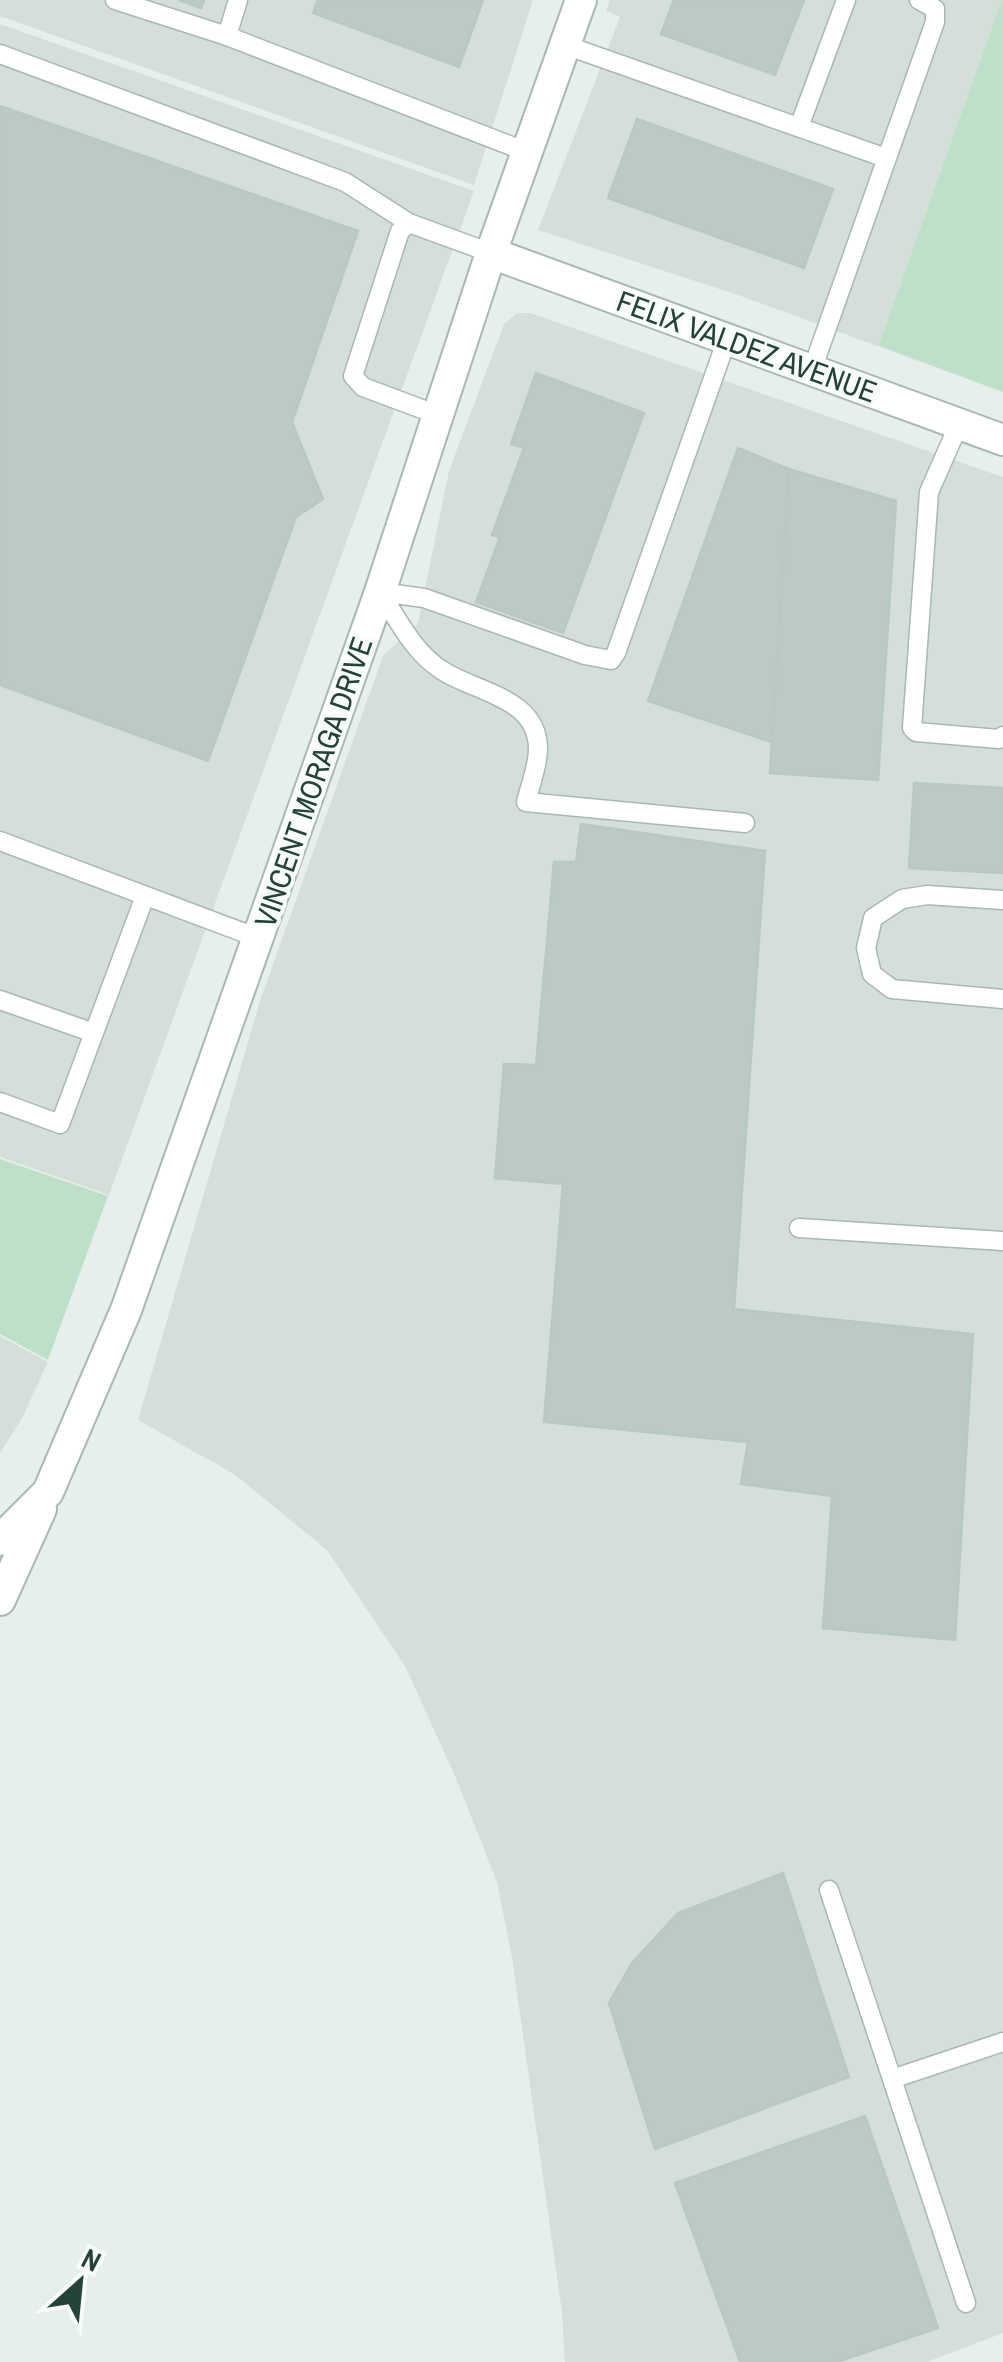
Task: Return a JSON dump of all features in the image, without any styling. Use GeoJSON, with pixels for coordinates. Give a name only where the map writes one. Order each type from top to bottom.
{"type":"FeatureCollection","features":[{"type":"Feature","properties":{"kind":"street","name":"VINCENT MORAGA DRIVE"},"geometry":{"type":"LineString","coordinates":[[0,1540],[48,1492],[126,1310],[380,592],[491,252],[581,0]]}},
{"type":"Feature","properties":{"kind":"street","name":"FELIX VALDEZ AVENUE"},"geometry":{"type":"LineString","coordinates":[[491,252],[1003,440]]}},
{"type":"Feature","properties":{"kind":"street"},"geometry":{"type":"LineString","coordinates":[[0,1600],[48,1492]]}},
{"type":"Feature","properties":{"kind":"lane"},"geometry":{"type":"LineString","coordinates":[[116,0],[227,36],[527,152]]}},
{"type":"Feature","properties":{"kind":"lane"},"geometry":{"type":"LineString","coordinates":[[227,36],[238,0]]}},
{"type":"Feature","properties":{"kind":"lane"},"geometry":{"type":"LineString","coordinates":[[799,127],[846,0]]}},
{"type":"Feature","properties":{"kind":"lane"},"geometry":{"type":"LineString","coordinates":[[812,370],[936,22],[935,9],[919,0]]}},
{"type":"Feature","properties":{"kind":"lane"},"geometry":{"type":"LineString","coordinates":[[565,45],[886,158]]}},
{"type":"Feature","properties":{"kind":"lane"},"geometry":{"type":"LineString","coordinates":[[0,54],[344,182],[408,223],[491,252]]}},
{"type":"Feature","properties":{"kind":"lane"},"geometry":{"type":"LineString","coordinates":[[408,223],[400,231],[353,376],[362,387],[438,415]]}},
{"type":"Feature","properties":{"kind":"lane"},"geometry":{"type":"LineString","coordinates":[[380,592],[424,598],[610,660],[616,653],[726,338]]}},
{"type":"Feature","properties":{"kind":"lane"},"geometry":{"type":"LineString","coordinates":[[958,424],[929,492],[912,728],[916,732],[999,739],[1003,736]]}},
{"type":"Feature","properties":{"kind":"lane"},"geometry":{"type":"LineString","coordinates":[[380,592],[417,648],[441,670],[510,702],[534,723],[538,751],[526,802],[746,824]]}},
{"type":"Feature","properties":{"kind":"lane"},"geometry":{"type":"LineString","coordinates":[[0,841],[258,938]]}},
{"type":"Feature","properties":{"kind":"lane"},"geometry":{"type":"LineString","coordinates":[[1003,900],[927,895],[902,898],[872,918],[866,948],[872,974],[892,989],[1003,999]]}},
{"type":"Feature","properties":{"kind":"lane"},"geometry":{"type":"LineString","coordinates":[[0,1102],[60,1124],[145,896]]}},
{"type":"Feature","properties":{"kind":"lane"},"geometry":{"type":"LineString","coordinates":[[0,1000],[94,1033]]}},
{"type":"Feature","properties":{"kind":"lane"},"geometry":{"type":"LineString","coordinates":[[799,1228],[1003,1240]]}},
{"type":"Feature","properties":{"kind":"lane"},"geometry":{"type":"LineString","coordinates":[[828,1890],[966,2303]]}},
{"type":"Feature","properties":{"kind":"lane"},"geometry":{"type":"LineString","coordinates":[[892,2079],[1003,2042]]}},
{"type":"Feature","properties":{"kind":"shaded area"},"geometry":{"type":"Polygon","coordinates":[[[0,0],[533,0],[474,185],[0,16],[0,0]]]}},
{"type":"Feature","properties":{"kind":"shaded area"},"geometry":{"type":"Polygon","coordinates":[[[610,0],[1003,0],[1003,392],[738,295],[538,230],[620,17],[606,11],[610,0]]]}},
{"type":"Feature","properties":{"kind":"shaded area"},"geometry":{"type":"Polygon","coordinates":[[[0,24],[474,191],[109,1195],[0,1157],[0,24]]]}},
{"type":"Feature","properties":{"kind":"shaded area"},"geometry":{"type":"Polygon","coordinates":[[[517,313],[530,313],[1003,477],[1003,2333],[927,2362],[565,2362],[562,2312],[512,1957],[497,1882],[455,1776],[405,1666],[327,1550],[234,1474],[138,1420],[260,1001],[383,656],[418,623],[449,471],[504,324],[517,313]]]}},
{"type":"Feature","properties":{"kind":"shaded area"},"geometry":{"type":"Polygon","coordinates":[[[0,1336],[48,1362],[22,1418],[0,1453],[0,1336]]]}},
{"type":"Feature","properties":{"kind":"green space"},"geometry":{"type":"Polygon","coordinates":[[[1003,0],[1003,392],[879,345],[1003,0]]]}},
{"type":"Feature","properties":{"kind":"green space"},"geometry":{"type":"Polygon","coordinates":[[[0,1159],[108,1196],[48,1360],[0,1334],[0,1159]]]}},
{"type":"Feature","properties":{"kind":"building"},"geometry":{"type":"Polygon","coordinates":[[[179,0],[204,0],[201,8],[179,0]]]}},
{"type":"Feature","properties":{"kind":"building"},"geometry":{"type":"Polygon","coordinates":[[[318,0],[483,0],[459,67],[313,13],[318,0]]]}},
{"type":"Feature","properties":{"kind":"building"},"geometry":{"type":"Polygon","coordinates":[[[674,0],[804,0],[775,75],[661,34],[674,0]]]}},
{"type":"Feature","properties":{"kind":"building"},"geometry":{"type":"Polygon","coordinates":[[[0,106],[358,231],[292,422],[323,499],[296,517],[208,761],[0,685],[0,106]]]}},
{"type":"Feature","properties":{"kind":"building"},"geometry":{"type":"Polygon","coordinates":[[[637,119],[833,189],[804,268],[608,198],[637,119]]]}},
{"type":"Feature","properties":{"kind":"building"},"geometry":{"type":"Polygon","coordinates":[[[536,373],[644,413],[563,633],[476,602],[500,537],[492,535],[524,448],[511,444],[536,373]]]}},
{"type":"Feature","properties":{"kind":"building"},"geometry":{"type":"Polygon","coordinates":[[[738,448],[789,469],[772,742],[648,701],[738,448]]]}},
{"type":"Feature","properties":{"kind":"building"},"geometry":{"type":"Polygon","coordinates":[[[789,469],[896,501],[878,780],[770,773],[789,469]]]}},
{"type":"Feature","properties":{"kind":"building"},"geometry":{"type":"Polygon","coordinates":[[[914,783],[1003,788],[1003,873],[909,868],[914,783]]]}},
{"type":"Feature","properties":{"kind":"building"},"geometry":{"type":"Polygon","coordinates":[[[581,824],[765,851],[734,1309],[973,1334],[955,1640],[823,1628],[832,1496],[741,1484],[748,1442],[544,1422],[563,1184],[495,1178],[504,1064],[536,1065],[554,862],[576,862],[581,824]]]}},
{"type":"Feature","properties":{"kind":"building"},"geometry":{"type":"Polygon","coordinates":[[[783,1873],[849,2077],[655,2149],[609,2003],[632,1963],[678,1913],[783,1873]]]}},
{"type":"Feature","properties":{"kind":"building"},"geometry":{"type":"Polygon","coordinates":[[[865,2116],[938,2328],[837,2362],[740,2362],[675,2183],[865,2116]]]}}]}
